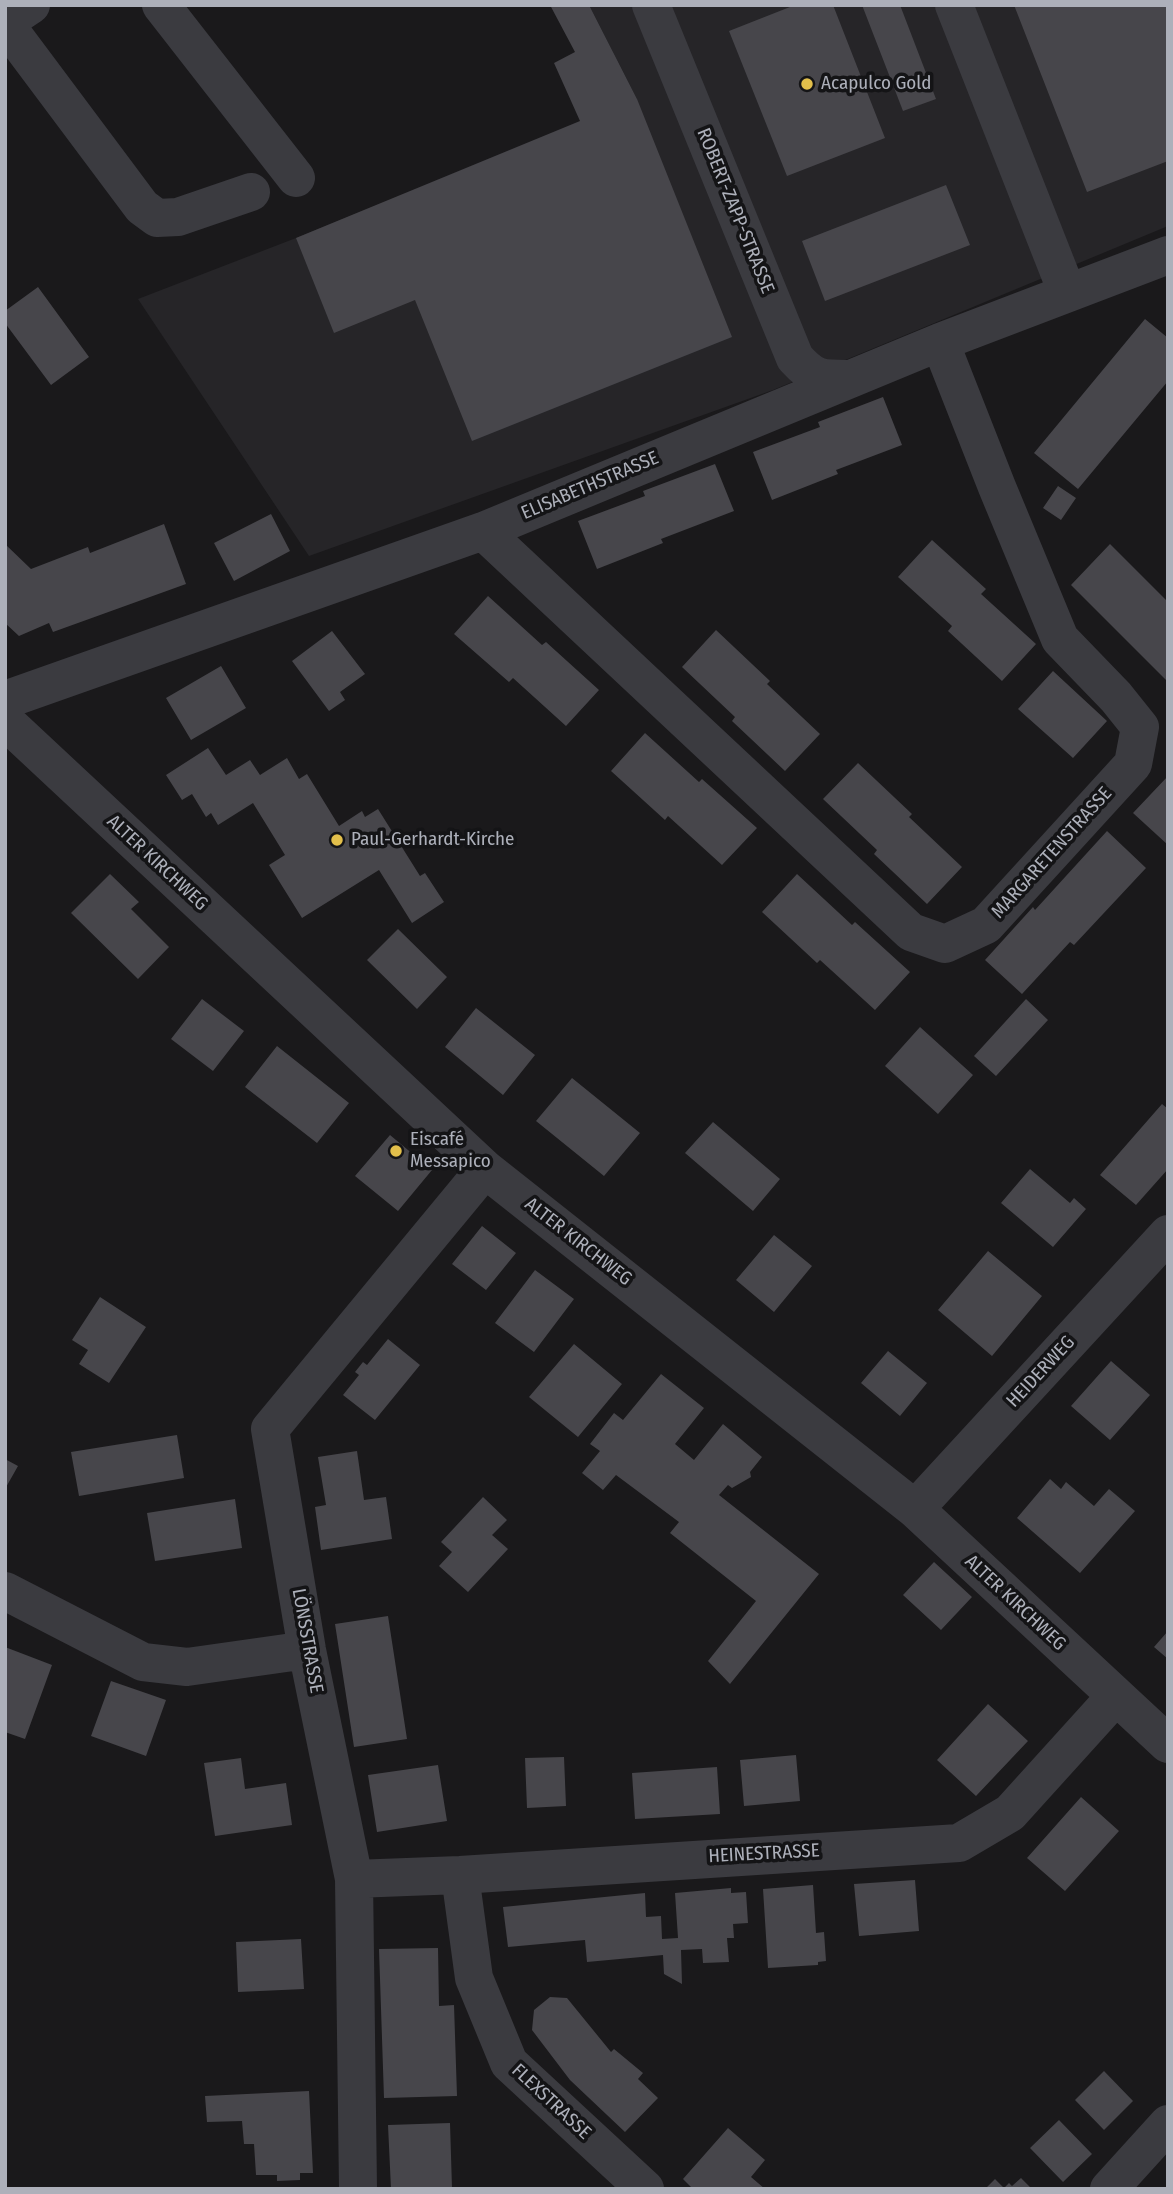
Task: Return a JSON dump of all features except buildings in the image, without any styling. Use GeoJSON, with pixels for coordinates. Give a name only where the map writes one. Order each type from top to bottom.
{"type":"FeatureCollection","features":[{"type":"Feature","properties":{"kind":"street"},"geometry":{"type":"LineString","coordinates":[[31,5],[16,15],[11,24],[12,33],[142,207],[157,218],[178,217],[251,192]]}},
{"type":"Feature","properties":{"kind":"street"},"geometry":{"type":"LineString","coordinates":[[161,5],[296,178]]}},
{"type":"Feature","properties":{"kind":"street","name":"ROBERT-ZAPP-STRASSE"},"geometry":{"type":"LineString","coordinates":[[651,5],[795,358],[808,373],[824,379],[850,379]]}},
{"type":"Feature","properties":{"kind":"street"},"geometry":{"type":"LineString","coordinates":[[954,5],[1067,292]]}},
{"type":"Feature","properties":{"kind":"street","name":"ELISABETHSTRASSE"},"geometry":{"type":"LineString","coordinates":[[5,700],[483,531],[940,342],[1168,255]]}},
{"type":"Feature","properties":{"kind":"street","name":"MARGARETENSTRASSE"},"geometry":{"type":"LineString","coordinates":[[483,531],[911,932],[945,944],[986,925],[1133,764],[1140,727],[1116,696],[1060,639],[940,342]]}},
{"type":"Feature","properties":{"kind":"street","name":"ALTER KIRCHWEG"},"geometry":{"type":"LineString","coordinates":[[5,721],[485,1169],[915,1509],[1168,1744]]}},
{"type":"Feature","properties":{"kind":"street","name":"LÖNSSTRASSE"},"geometry":{"type":"LineString","coordinates":[[358,2189],[354,1879],[307,1650],[270,1429],[485,1169]]}},
{"type":"Feature","properties":{"kind":"street","name":"HEIDERWEG"},"geometry":{"type":"LineString","coordinates":[[915,1509],[1168,1234]]}},
{"type":"Feature","properties":{"kind":"street"},"geometry":{"type":"LineString","coordinates":[[5,1591],[144,1662],[187,1667],[307,1650]]}},
{"type":"Feature","properties":{"kind":"street","name":"HEINESTRASSE"},"geometry":{"type":"LineString","coordinates":[[354,1879],[460,1875],[959,1843],[1010,1813],[1115,1697]]}},
{"type":"Feature","properties":{"kind":"street","name":"FLEXSTRASSE"},"geometry":{"type":"LineString","coordinates":[[460,1875],[474,1978],[509,2063],[645,2189]]}},
{"type":"Feature","properties":{"kind":"street"},"geometry":{"type":"LineString","coordinates":[[1109,2189],[1168,2124]]}},
{"type":"Feature","properties":{"kind":"shaded area"},"geometry":{"type":"Polygon","coordinates":[[[589,5],[1168,5],[1168,226],[773,390],[309,556],[138,299],[296,238],[637,99],[589,5]]]}},
{"type":"Feature","properties":{"kind":"place","name":"Acapulco Gold"},"geometry":{"type":"Point","coordinates":[807,84]}},
{"type":"Feature","properties":{"kind":"place","name":"Paul-Gerhardt-Kirche"},"geometry":{"type":"Point","coordinates":[337,840]}},
{"type":"Feature","properties":{"kind":"place","name":"Eiscafé Messapico"},"geometry":{"type":"Point","coordinates":[396,1151]}}]}
